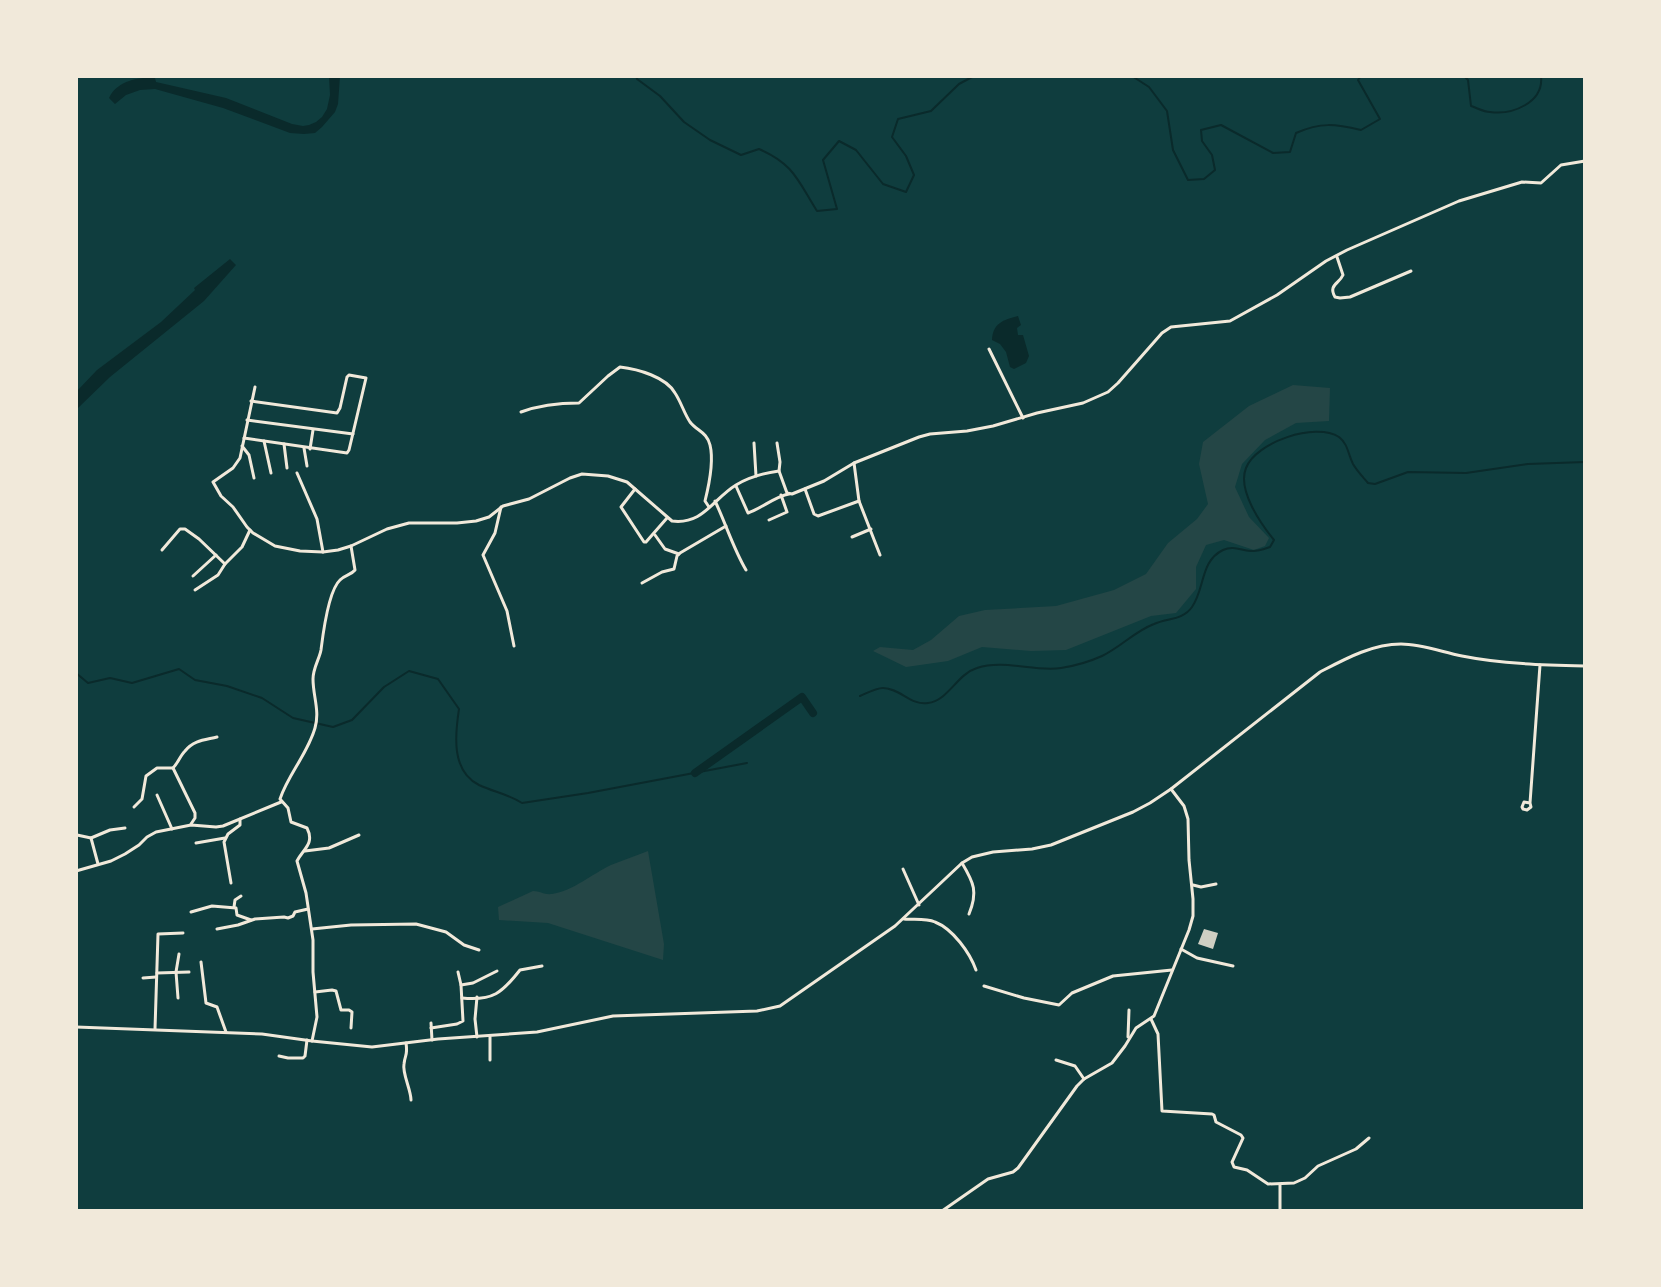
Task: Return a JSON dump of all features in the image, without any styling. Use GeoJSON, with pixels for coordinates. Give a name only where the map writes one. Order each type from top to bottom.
{"type":"FeatureCollection","features":[{"type":"Feature","properties":{"kind":"street"},"geometry":{"type":"LineString","coordinates":[[736,485],[748,513],[781,495],[805,489],[854,463],[925,435],[967,431],[1083,403],[1118,383],[1166,330],[1175,325],[1210,324],[1236,319],[1347,250],[1459,201],[1522,182],[1541,183],[1561,165],[1585,161]]}},
{"type":"Feature","properties":{"kind":"street"},"geometry":{"type":"LineString","coordinates":[[1337,257],[1343,277],[1332,291],[1335,297],[1340,298],[1350,297],[1411,271]]}},
{"type":"Feature","properties":{"kind":"street"},"geometry":{"type":"LineString","coordinates":[[989,349],[1023,418]]}},
{"type":"Feature","properties":{"kind":"street"},"geometry":{"type":"LineString","coordinates":[[521,412],[566,402],[579,403],[620,367],[641,371],[655,378],[672,388],[689,421],[704,432],[709,442],[710,481],[705,501],[709,507]]}},
{"type":"Feature","properties":{"kind":"street"},"geometry":{"type":"LineString","coordinates":[[244,438],[345,454],[349,450],[366,378],[347,377],[337,413],[251,401]]}},
{"type":"Feature","properties":{"kind":"street"},"geometry":{"type":"LineString","coordinates":[[255,387],[237,464],[213,482],[250,530],[280,548],[323,552],[351,546],[401,525],[469,522],[489,517],[501,507],[529,499],[582,474],[621,479],[674,522],[693,520],[736,485],[779,471]]}},
{"type":"Feature","properties":{"kind":"street"},"geometry":{"type":"LineString","coordinates":[[247,420],[353,434]]}},
{"type":"Feature","properties":{"kind":"street"},"geometry":{"type":"LineString","coordinates":[[310,449],[313,430]]}},
{"type":"Feature","properties":{"kind":"street"},"geometry":{"type":"LineString","coordinates":[[264,441],[271,473]]}},
{"type":"Feature","properties":{"kind":"street"},"geometry":{"type":"LineString","coordinates":[[754,443],[756,476]]}},
{"type":"Feature","properties":{"kind":"street"},"geometry":{"type":"LineString","coordinates":[[777,443],[779,471],[789,494]]}},
{"type":"Feature","properties":{"kind":"street"},"geometry":{"type":"LineString","coordinates":[[284,444],[287,468]]}},
{"type":"Feature","properties":{"kind":"street"},"geometry":{"type":"LineString","coordinates":[[242,446],[249,455],[254,478]]}},
{"type":"Feature","properties":{"kind":"street"},"geometry":{"type":"LineString","coordinates":[[304,448],[307,466]]}},
{"type":"Feature","properties":{"kind":"street"},"geometry":{"type":"LineString","coordinates":[[854,463],[859,501],[880,555]]}},
{"type":"Feature","properties":{"kind":"street"},"geometry":{"type":"LineString","coordinates":[[297,473],[317,519],[323,552]]}},
{"type":"Feature","properties":{"kind":"street"},"geometry":{"type":"LineString","coordinates":[[635,489],[622,509],[644,542],[667,518]]}},
{"type":"Feature","properties":{"kind":"street"},"geometry":{"type":"LineString","coordinates":[[805,489],[814,514],[818,516],[859,501]]}},
{"type":"Feature","properties":{"kind":"street"},"geometry":{"type":"LineString","coordinates":[[769,520],[787,511],[781,495]]}},
{"type":"Feature","properties":{"kind":"street"},"geometry":{"type":"LineString","coordinates":[[715,501],[735,553],[746,570]]}},
{"type":"Feature","properties":{"kind":"street"},"geometry":{"type":"LineString","coordinates":[[501,507],[495,533],[483,555],[507,611],[514,646]]}},
{"type":"Feature","properties":{"kind":"street"},"geometry":{"type":"LineString","coordinates":[[642,583],[674,569],[679,554],[726,526]]}},
{"type":"Feature","properties":{"kind":"street"},"geometry":{"type":"LineString","coordinates":[[162,550],[183,528],[225,564]]}},
{"type":"Feature","properties":{"kind":"street"},"geometry":{"type":"LineString","coordinates":[[852,537],[871,528]]}},
{"type":"Feature","properties":{"kind":"street"},"geometry":{"type":"LineString","coordinates":[[195,590],[216,577],[242,547],[250,530]]}},
{"type":"Feature","properties":{"kind":"street"},"geometry":{"type":"LineString","coordinates":[[654,534],[664,548],[679,554]]}},
{"type":"Feature","properties":{"kind":"street"},"geometry":{"type":"LineString","coordinates":[[279,1056],[303,1058],[316,1022],[312,929],[297,861],[310,839],[308,830],[291,822],[288,808],[280,799],[315,727],[314,673],[321,637],[328,604],[339,581],[355,571],[351,546]]}},
{"type":"Feature","properties":{"kind":"street"},"geometry":{"type":"LineString","coordinates":[[193,576],[216,555]]}},
{"type":"Feature","properties":{"kind":"street"},"geometry":{"type":"LineString","coordinates":[[76,1027],[280,1035],[372,1047],[551,1030],[613,1016],[757,1011],[780,1006],[904,919],[962,863],[982,854],[1051,845],[1133,812],[1171,789],[1320,672],[1345,659],[1369,649],[1400,644],[1462,656],[1540,665],[1585,666]]}},
{"type":"Feature","properties":{"kind":"street"},"geometry":{"type":"LineString","coordinates":[[1530,803],[1540,665]]}},
{"type":"Feature","properties":{"kind":"street"},"geometry":{"type":"LineString","coordinates":[[134,807],[143,797],[146,776],[157,768],[173,768],[193,743],[217,737]]}},
{"type":"Feature","properties":{"kind":"street"},"geometry":{"type":"LineString","coordinates":[[173,768],[195,813],[191,825]]}},
{"type":"Feature","properties":{"kind":"street"},"geometry":{"type":"LineString","coordinates":[[942,1211],[988,1179],[1018,1168],[1077,1086],[1112,1063],[1136,1028],[1155,1014],[1193,916],[1187,813],[1171,789]]}},
{"type":"Feature","properties":{"kind":"street"},"geometry":{"type":"LineString","coordinates":[[157,795],[172,829]]}},
{"type":"Feature","properties":{"kind":"street"},"geometry":{"type":"LineString","coordinates":[[76,871],[111,861],[131,851],[152,834],[191,825],[216,827],[281,802]]}},
{"type":"Feature","properties":{"kind":"street"},"geometry":{"type":"LineString","coordinates":[[196,843],[225,838],[240,825],[240,819]]}},
{"type":"Feature","properties":{"kind":"street"},"geometry":{"type":"LineString","coordinates":[[77,835],[91,838],[125,828]]}},
{"type":"Feature","properties":{"kind":"street"},"geometry":{"type":"LineString","coordinates":[[305,851],[329,848],[359,835]]}},
{"type":"Feature","properties":{"kind":"street"},"geometry":{"type":"LineString","coordinates":[[91,838],[98,864]]}},
{"type":"Feature","properties":{"kind":"street"},"geometry":{"type":"LineString","coordinates":[[225,838],[231,883]]}},
{"type":"Feature","properties":{"kind":"street"},"geometry":{"type":"LineString","coordinates":[[962,863],[972,880],[975,893],[969,914]]}},
{"type":"Feature","properties":{"kind":"street"},"geometry":{"type":"LineString","coordinates":[[903,869],[919,905]]}},
{"type":"Feature","properties":{"kind":"street"},"geometry":{"type":"LineString","coordinates":[[1193,885],[1216,884]]}},
{"type":"Feature","properties":{"kind":"street"},"geometry":{"type":"LineString","coordinates":[[241,896],[235,900],[237,915],[251,920]]}},
{"type":"Feature","properties":{"kind":"street"},"geometry":{"type":"LineString","coordinates":[[191,912],[208,907],[234,907]]}},
{"type":"Feature","properties":{"kind":"street"},"geometry":{"type":"LineString","coordinates":[[217,929],[251,920],[288,918],[295,912],[308,909]]}},
{"type":"Feature","properties":{"kind":"street"},"geometry":{"type":"LineString","coordinates":[[904,919],[925,920],[940,925],[968,951],[976,970]]}},
{"type":"Feature","properties":{"kind":"street"},"geometry":{"type":"LineString","coordinates":[[312,929],[410,923],[446,932],[464,945],[479,950]]}},
{"type":"Feature","properties":{"kind":"street"},"geometry":{"type":"LineString","coordinates":[[155,1029],[158,933],[183,933]]}},
{"type":"Feature","properties":{"kind":"street"},"geometry":{"type":"LineString","coordinates":[[1181,949],[1197,958],[1233,966]]}},
{"type":"Feature","properties":{"kind":"street"},"geometry":{"type":"LineString","coordinates":[[178,998],[176,972],[179,954]]}},
{"type":"Feature","properties":{"kind":"street"},"geometry":{"type":"LineString","coordinates":[[201,962],[206,1003],[217,1007],[226,1032]]}},
{"type":"Feature","properties":{"kind":"street"},"geometry":{"type":"LineString","coordinates":[[462,998],[490,997],[501,992],[522,968],[542,966]]}},
{"type":"Feature","properties":{"kind":"street"},"geometry":{"type":"LineString","coordinates":[[984,986],[1059,1005],[1072,993],[1113,976],[1174,970]]}},
{"type":"Feature","properties":{"kind":"street"},"geometry":{"type":"LineString","coordinates":[[461,985],[473,983],[497,971]]}},
{"type":"Feature","properties":{"kind":"street"},"geometry":{"type":"LineString","coordinates":[[143,978],[189,972]]}},
{"type":"Feature","properties":{"kind":"street"},"geometry":{"type":"LineString","coordinates":[[432,1040],[431,1026],[463,1022],[458,972]]}},
{"type":"Feature","properties":{"kind":"street"},"geometry":{"type":"LineString","coordinates":[[315,992],[336,991],[341,1009],[352,1012],[351,1028]]}},
{"type":"Feature","properties":{"kind":"street"},"geometry":{"type":"LineString","coordinates":[[477,997],[477,1037]]}},
{"type":"Feature","properties":{"kind":"street"},"geometry":{"type":"LineString","coordinates":[[1128,1041],[1129,1010]]}},
{"type":"Feature","properties":{"kind":"street"},"geometry":{"type":"LineString","coordinates":[[1151,1019],[1158,1034],[1162,1111],[1214,1115],[1216,1122],[1243,1136],[1232,1162],[1234,1167],[1247,1170],[1267,1184],[1301,1181],[1316,1168],[1356,1149],[1369,1138]]}},
{"type":"Feature","properties":{"kind":"street"},"geometry":{"type":"LineString","coordinates":[[490,1037],[490,1060]]}},
{"type":"Feature","properties":{"kind":"street"},"geometry":{"type":"LineString","coordinates":[[406,1043],[408,1055],[403,1067],[411,1100]]}},
{"type":"Feature","properties":{"kind":"street"},"geometry":{"type":"LineString","coordinates":[[1056,1060],[1075,1066],[1084,1079]]}},
{"type":"Feature","properties":{"kind":"street"},"geometry":{"type":"LineString","coordinates":[[1280,1185],[1280,1211]]}},
{"type":"Feature","properties":{"kind":"shaded area"},"geometry":{"type":"Polygon","coordinates":[[[329,76],[340,76],[338,104],[335,112],[315,133],[290,133],[223,108],[155,89],[126,95],[115,104],[109,98],[117,88],[129,81],[155,78],[156,82],[226,98],[303,126],[316,122],[327,109],[329,76]]]}},
{"type":"Feature","properties":{"kind":"shaded area"},"geometry":{"type":"Polygon","coordinates":[[[230,259],[236,265],[204,301],[110,377],[76,410],[76,392],[97,370],[161,322],[194,288],[230,259]]]}},
{"type":"Feature","properties":{"kind":"shaded area"},"geometry":{"type":"Polygon","coordinates":[[[1018,316],[1021,325],[1017,328],[1018,335],[1023,335],[1029,356],[1026,363],[1014,369],[1010,367],[1000,344],[992,340],[994,330],[1000,323],[1018,316]]]}},
{"type":"Feature","properties":{"kind":"shaded area"},"geometry":{"type":"Polygon","coordinates":[[[1293,385],[1330,388],[1329,421],[1296,423],[1265,440],[1242,464],[1235,487],[1249,517],[1269,538],[1265,546],[1254,550],[1224,540],[1206,545],[1196,567],[1196,589],[1176,613],[1151,616],[1066,650],[982,647],[948,661],[906,667],[873,651],[880,647],[913,650],[931,640],[959,616],[985,610],[1056,606],[1114,590],[1146,574],[1168,543],[1197,519],[1208,504],[1199,464],[1203,442],[1249,406],[1293,385]]]}},
{"type":"Feature","properties":{"kind":"shaded area"},"geometry":{"type":"Polygon","coordinates":[[[648,851],[664,944],[663,960],[548,923],[499,920],[498,907],[533,891],[549,894],[560,892],[611,865],[648,851]]]}},
{"type":"Feature","properties":{"kind":"building"},"geometry":{"type":"Polygon","coordinates":[[[1204,929],[1218,933],[1213,949],[1198,944],[1204,929]]]}},
{"type":"Feature","properties":{"kind":"waterway"},"geometry":{"type":"LineString","coordinates":[[636,76],[684,122],[710,140],[741,155],[759,149],[780,161],[794,174],[817,211],[837,209],[823,160],[839,141],[856,150],[883,184],[906,192],[914,175],[906,156],[892,137],[898,119],[931,111],[959,84],[974,76]]}},
{"type":"Feature","properties":{"kind":"waterway"},"geometry":{"type":"LineString","coordinates":[[1003,76],[1011,76]]}},
{"type":"Feature","properties":{"kind":"waterway"},"geometry":{"type":"LineString","coordinates":[[1132,76],[1149,87],[1167,111],[1173,150],[1188,180],[1204,179],[1215,170],[1212,155],[1202,141],[1201,130],[1221,125],[1273,153],[1290,152],[1296,133],[1305,129],[1328,125],[1361,130],[1380,119],[1358,80],[1361,76]]}},
{"type":"Feature","properties":{"kind":"waterway"},"geometry":{"type":"LineString","coordinates":[[1464,76],[1468,80],[1471,106],[1499,112],[1517,109],[1532,100],[1541,85],[1541,76]]}},
{"type":"Feature","properties":{"kind":"waterway"},"geometry":{"type":"LineString","coordinates":[[860,696],[883,688],[916,702],[928,703],[941,698],[977,668],[998,665],[1051,669],[1077,665],[1098,658],[1147,627],[1184,614],[1196,600],[1210,561],[1216,555],[1231,548],[1253,551],[1270,547],[1274,540],[1247,496],[1244,477],[1246,468],[1261,450],[1287,437],[1316,432],[1339,437],[1358,472],[1368,483],[1375,484],[1408,472],[1466,473],[1528,464],[1585,462]]}},
{"type":"Feature","properties":{"kind":"waterway"},"geometry":{"type":"LineString","coordinates":[[76,673],[88,683],[110,678],[132,683],[179,669],[195,680],[227,686],[262,698],[293,718],[333,727],[352,720],[384,687],[409,671],[438,679],[459,709],[456,741],[459,762],[464,771],[479,785],[522,803],[747,763]]}},
{"type":"Feature","properties":{"kind":"waterway"},"geometry":{"type":"LineString","coordinates":[[695,773],[802,697],[813,713]]}}]}
